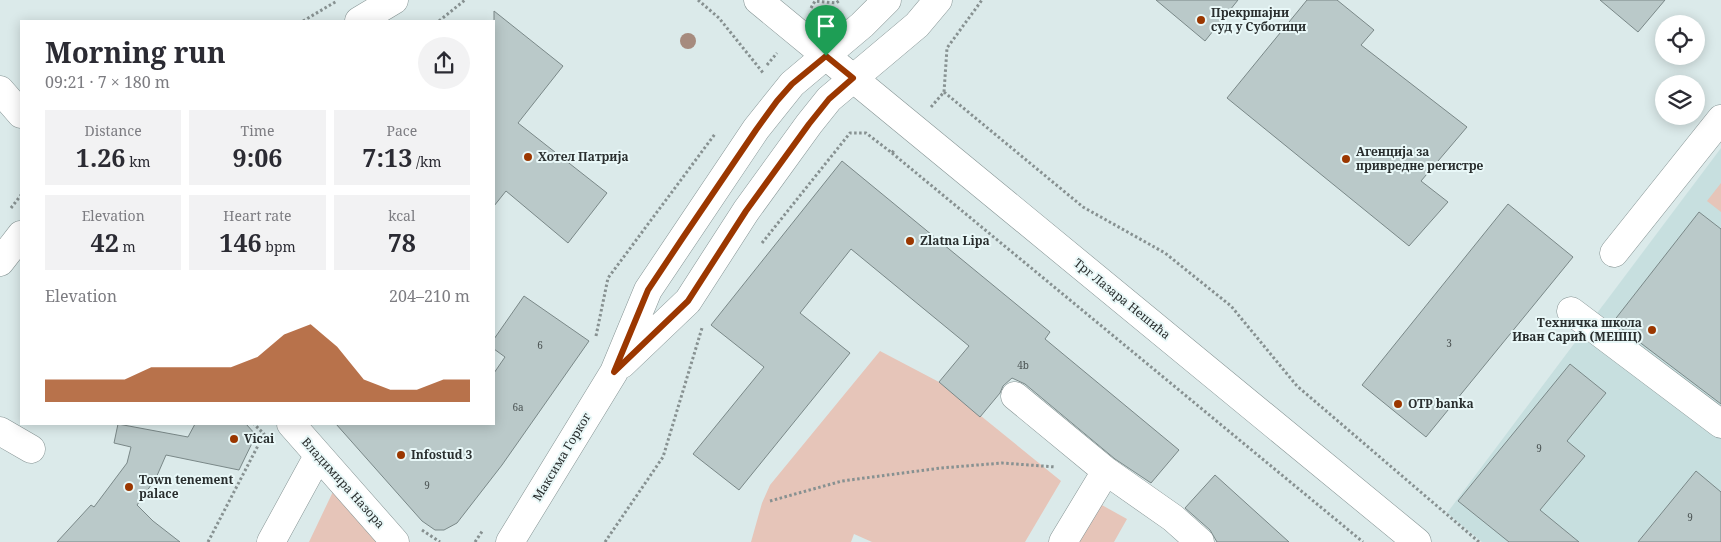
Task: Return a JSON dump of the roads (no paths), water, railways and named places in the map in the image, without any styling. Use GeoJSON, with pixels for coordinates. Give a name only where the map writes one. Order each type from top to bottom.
{"type":"FeatureCollection","features":[{"type":"Feature","properties":{"kind":"main road"},"geometry":{"type":"LineString","coordinates":[[361,20],[394,0]]}},
{"type":"Feature","properties":{"kind":"main road","name":"Трг Лазара Нешића"},"geometry":{"type":"LineString","coordinates":[[758,0],[1417,542]]}},
{"type":"Feature","properties":{"kind":"main road","name":"Максима Горког"},"geometry":{"type":"LineString","coordinates":[[510,542],[614,372],[648,290],[756,130],[792,84],[862,26],[887,0]]}},
{"type":"Feature","properties":{"kind":"main road","name":"Максима Горког"},"geometry":{"type":"LineString","coordinates":[[614,372],[688,301],[746,211],[829,99],[917,25],[938,0]]}},
{"type":"Feature","properties":{"kind":"main road"},"geometry":{"type":"LineString","coordinates":[[0,90],[20,113]]}},
{"type":"Feature","properties":{"kind":"main road"},"geometry":{"type":"LineString","coordinates":[[1614,253],[1721,119]]}},
{"type":"Feature","properties":{"kind":"main road"},"geometry":{"type":"LineString","coordinates":[[0,262],[20,236]]}},
{"type":"Feature","properties":{"kind":"main road"},"geometry":{"type":"LineString","coordinates":[[1571,310],[1721,424]]}},
{"type":"Feature","properties":{"kind":"main road"},"geometry":{"type":"LineString","coordinates":[[1015,396],[1106,471],[1173,518],[1200,542]]}},
{"type":"Feature","properties":{"kind":"main road","name":"Владимира Назора"},"geometry":{"type":"LineString","coordinates":[[292,425],[395,542]]}},
{"type":"Feature","properties":{"kind":"main road"},"geometry":{"type":"LineString","coordinates":[[0,431],[31,449]]}},
{"type":"Feature","properties":{"kind":"main road"},"geometry":{"type":"LineString","coordinates":[[271,542],[318,456]]}},
{"type":"Feature","properties":{"kind":"main road"},"geometry":{"type":"LineString","coordinates":[[1063,542],[1106,471]]}},
{"type":"Feature","properties":{"kind":"place","name":"Прекршајни суд у Суботици"},"geometry":{"type":"Point","coordinates":[1201,20]}},
{"type":"Feature","properties":{"kind":"place","name":"Хотел Патрија"},"geometry":{"type":"Point","coordinates":[528,157]}},
{"type":"Feature","properties":{"kind":"place","name":"Агенција за привредне регистре"},"geometry":{"type":"Point","coordinates":[1346,159]}},
{"type":"Feature","properties":{"kind":"place","name":"Zlatna Lipa"},"geometry":{"type":"Point","coordinates":[910,241]}},
{"type":"Feature","properties":{"kind":"place","name":"Техничка школа Иван Сарић (МЕШЦ)"},"geometry":{"type":"Point","coordinates":[1652,330]}},
{"type":"Feature","properties":{"kind":"place","name":"OTP banka"},"geometry":{"type":"Point","coordinates":[1398,404]}},
{"type":"Feature","properties":{"kind":"place","name":"Vicai"},"geometry":{"type":"Point","coordinates":[234,439]}},
{"type":"Feature","properties":{"kind":"place","name":"Infostud 3"},"geometry":{"type":"Point","coordinates":[401,455]}},
{"type":"Feature","properties":{"kind":"place","name":"Town tenement palace"},"geometry":{"type":"Point","coordinates":[129,487]}}]}
